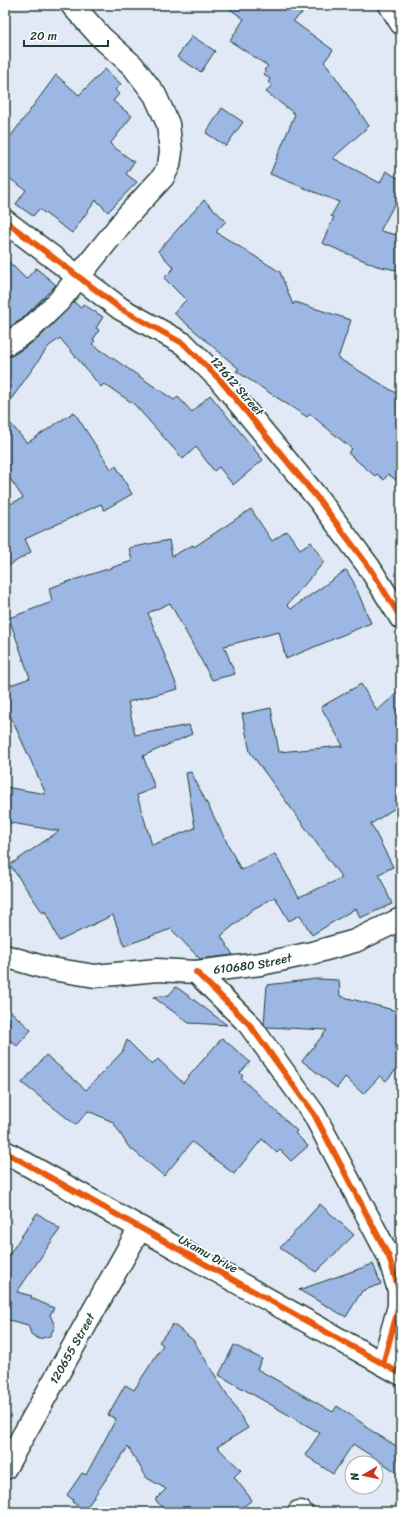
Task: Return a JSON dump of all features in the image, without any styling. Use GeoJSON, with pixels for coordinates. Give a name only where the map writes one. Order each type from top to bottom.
{"type":"FeatureCollection","features":[{"type":"Feature","properties":{"kind":"street"},"geometry":{"type":"LineString","coordinates":[[5,345],[30,329],[59,301],[128,215],[163,177],[169,165],[171,152],[168,124],[155,95],[134,66],[101,37],[72,5]]}},
{"type":"Feature","properties":{"kind":"street"},"geometry":{"type":"LineString","coordinates":[[390,5],[401,23]]}},
{"type":"Feature","properties":{"kind":"street","name":"121612 Street"},"geometry":{"type":"LineString","coordinates":[[5,220],[77,277],[121,309],[184,344],[221,381],[319,500],[369,567],[401,618]]}},
{"type":"Feature","properties":{"kind":"street","name":"610680 Street"},"geometry":{"type":"LineString","coordinates":[[5,956],[46,968],[96,976],[157,970],[196,972],[262,964],[312,953],[355,941],[401,919]]}},
{"type":"Feature","properties":{"kind":"street"},"geometry":{"type":"LineString","coordinates":[[196,972],[249,1024],[314,1114],[389,1257],[399,1290],[399,1306],[392,1369]]}},
{"type":"Feature","properties":{"kind":"street","name":"Uxamu Drive"},"geometry":{"type":"LineString","coordinates":[[5,1152],[392,1369]]}},
{"type":"Feature","properties":{"kind":"street","name":"120655 Street"},"geometry":{"type":"LineString","coordinates":[[5,1468],[140,1228]]}},
{"type":"Feature","properties":{"kind":"building"},"geometry":{"type":"Polygon","coordinates":[[[224,5],[311,5],[293,21],[333,50],[324,62],[369,126],[333,158],[380,183],[386,171],[401,180],[401,192],[380,231],[401,236],[401,271],[377,266],[322,243],[334,217],[331,216],[339,202],[270,174],[295,114],[266,92],[272,85],[268,82],[270,79],[264,74],[266,72],[264,70],[268,66],[230,41],[244,19],[224,5]]]}},
{"type":"Feature","properties":{"kind":"building"},"geometry":{"type":"Polygon","coordinates":[[[192,36],[215,51],[201,72],[177,57],[192,36]]]}},
{"type":"Feature","properties":{"kind":"building"},"geometry":{"type":"Polygon","coordinates":[[[105,69],[121,84],[115,90],[119,94],[113,101],[132,116],[110,144],[134,162],[126,174],[137,182],[108,212],[96,200],[72,233],[39,209],[33,216],[16,204],[26,190],[5,175],[5,144],[56,75],[79,95],[105,69]]]}},
{"type":"Feature","properties":{"kind":"building"},"geometry":{"type":"Polygon","coordinates":[[[222,108],[243,122],[226,146],[206,133],[222,108]]]}},
{"type":"Feature","properties":{"kind":"building"},"geometry":{"type":"Polygon","coordinates":[[[204,200],[226,221],[216,232],[280,272],[293,305],[295,302],[351,320],[338,358],[401,396],[401,484],[388,474],[384,480],[377,474],[375,476],[348,453],[352,449],[310,414],[307,417],[236,371],[239,369],[174,313],[186,300],[164,278],[174,268],[158,251],[204,200]]]}},
{"type":"Feature","properties":{"kind":"building"},"geometry":{"type":"Polygon","coordinates":[[[5,258],[26,279],[36,268],[56,285],[22,319],[5,330],[5,258]]]}},
{"type":"Feature","properties":{"kind":"building"},"geometry":{"type":"Polygon","coordinates":[[[74,302],[81,308],[83,304],[103,317],[96,328],[99,330],[93,340],[95,341],[92,344],[174,400],[178,397],[192,412],[210,395],[263,460],[233,485],[219,467],[214,471],[196,447],[183,459],[134,404],[104,384],[101,387],[60,338],[48,347],[5,408],[5,357],[12,356],[39,338],[74,302]]]}},
{"type":"Feature","properties":{"kind":"building"},"geometry":{"type":"Polygon","coordinates":[[[74,412],[111,469],[116,466],[132,494],[104,510],[101,504],[25,539],[31,552],[5,568],[5,494],[10,504],[23,498],[5,471],[5,417],[27,443],[74,412]]]}},
{"type":"Feature","properties":{"kind":"building"},"geometry":{"type":"Polygon","coordinates":[[[251,509],[272,541],[287,531],[300,549],[311,542],[324,562],[287,605],[291,609],[346,570],[353,581],[371,623],[286,659],[279,632],[224,646],[235,674],[212,680],[170,603],[148,613],[178,689],[128,702],[135,735],[189,725],[192,734],[143,756],[155,788],[137,795],[152,845],[195,828],[186,773],[191,772],[241,870],[275,854],[299,897],[342,878],[250,752],[242,714],[271,708],[279,752],[343,746],[321,707],[361,684],[377,711],[401,689],[401,804],[371,824],[393,867],[379,874],[392,904],[360,918],[356,908],[312,935],[300,915],[289,921],[275,897],[253,909],[221,936],[233,955],[200,959],[171,929],[124,946],[113,915],[59,941],[45,911],[43,913],[10,865],[59,831],[5,822],[5,787],[46,794],[5,704],[5,687],[30,678],[9,618],[52,602],[49,588],[132,561],[129,548],[169,540],[172,556],[193,545],[194,547],[251,509]]]}},
{"type":"Feature","properties":{"kind":"building"},"geometry":{"type":"Polygon","coordinates":[[[316,979],[339,980],[340,996],[401,1012],[401,1064],[386,1081],[380,1076],[363,1094],[345,1077],[337,1088],[302,1061],[327,1030],[266,1027],[264,1024],[267,985],[316,979]]]}},
{"type":"Feature","properties":{"kind":"building"},"geometry":{"type":"Polygon","coordinates":[[[176,987],[227,1025],[189,1023],[153,997],[169,995],[176,987]]]}},
{"type":"Feature","properties":{"kind":"building"},"geometry":{"type":"Polygon","coordinates":[[[5,1006],[31,1030],[17,1046],[5,1036],[5,1006]]]}},
{"type":"Feature","properties":{"kind":"building"},"geometry":{"type":"Polygon","coordinates":[[[222,1038],[250,1062],[240,1073],[243,1076],[241,1078],[297,1131],[295,1133],[308,1146],[291,1161],[280,1150],[277,1153],[262,1139],[234,1174],[192,1142],[164,1176],[128,1146],[113,1122],[88,1111],[76,1125],[22,1083],[46,1055],[86,1090],[123,1051],[127,1040],[152,1065],[158,1059],[183,1083],[222,1038]]]}},
{"type":"Feature","properties":{"kind":"building"},"geometry":{"type":"Polygon","coordinates":[[[320,1204],[354,1235],[316,1272],[280,1248],[320,1204]]]}},
{"type":"Feature","properties":{"kind":"building"},"geometry":{"type":"Polygon","coordinates":[[[37,1213],[60,1229],[17,1292],[32,1296],[31,1298],[54,1308],[50,1315],[55,1326],[50,1336],[39,1339],[31,1334],[28,1325],[5,1319],[5,1261],[37,1213]]]}},
{"type":"Feature","properties":{"kind":"building"},"geometry":{"type":"Polygon","coordinates":[[[373,1264],[381,1284],[362,1291],[346,1317],[299,1290],[373,1264]]]}},
{"type":"Feature","properties":{"kind":"building"},"geometry":{"type":"Polygon","coordinates":[[[173,1324],[193,1340],[248,1428],[217,1447],[241,1470],[234,1477],[252,1500],[236,1512],[168,1512],[155,1500],[166,1489],[147,1478],[128,1447],[85,1510],[72,1502],[73,1500],[67,1495],[82,1473],[86,1475],[116,1419],[108,1415],[125,1385],[134,1390],[163,1345],[159,1342],[173,1324]]]}},
{"type":"Feature","properties":{"kind":"building"},"geometry":{"type":"Polygon","coordinates":[[[234,1345],[262,1359],[257,1369],[333,1412],[337,1406],[365,1425],[364,1426],[401,1449],[401,1475],[384,1464],[384,1455],[370,1455],[353,1444],[346,1455],[344,1455],[344,1458],[333,1474],[305,1455],[320,1433],[219,1375],[234,1345]]]}},
{"type":"Feature","properties":{"kind":"cycle path"},"geometry":{"type":"LineString","coordinates":[[5,221],[121,309],[184,344],[221,381],[319,500],[369,567],[401,618]]}},
{"type":"Feature","properties":{"kind":"cycle path"},"geometry":{"type":"LineString","coordinates":[[196,972],[249,1024],[314,1114],[389,1257],[399,1290],[399,1306],[383,1364]]}},
{"type":"Feature","properties":{"kind":"cycle path"},"geometry":{"type":"LineString","coordinates":[[5,1152],[401,1374]]}}]}
